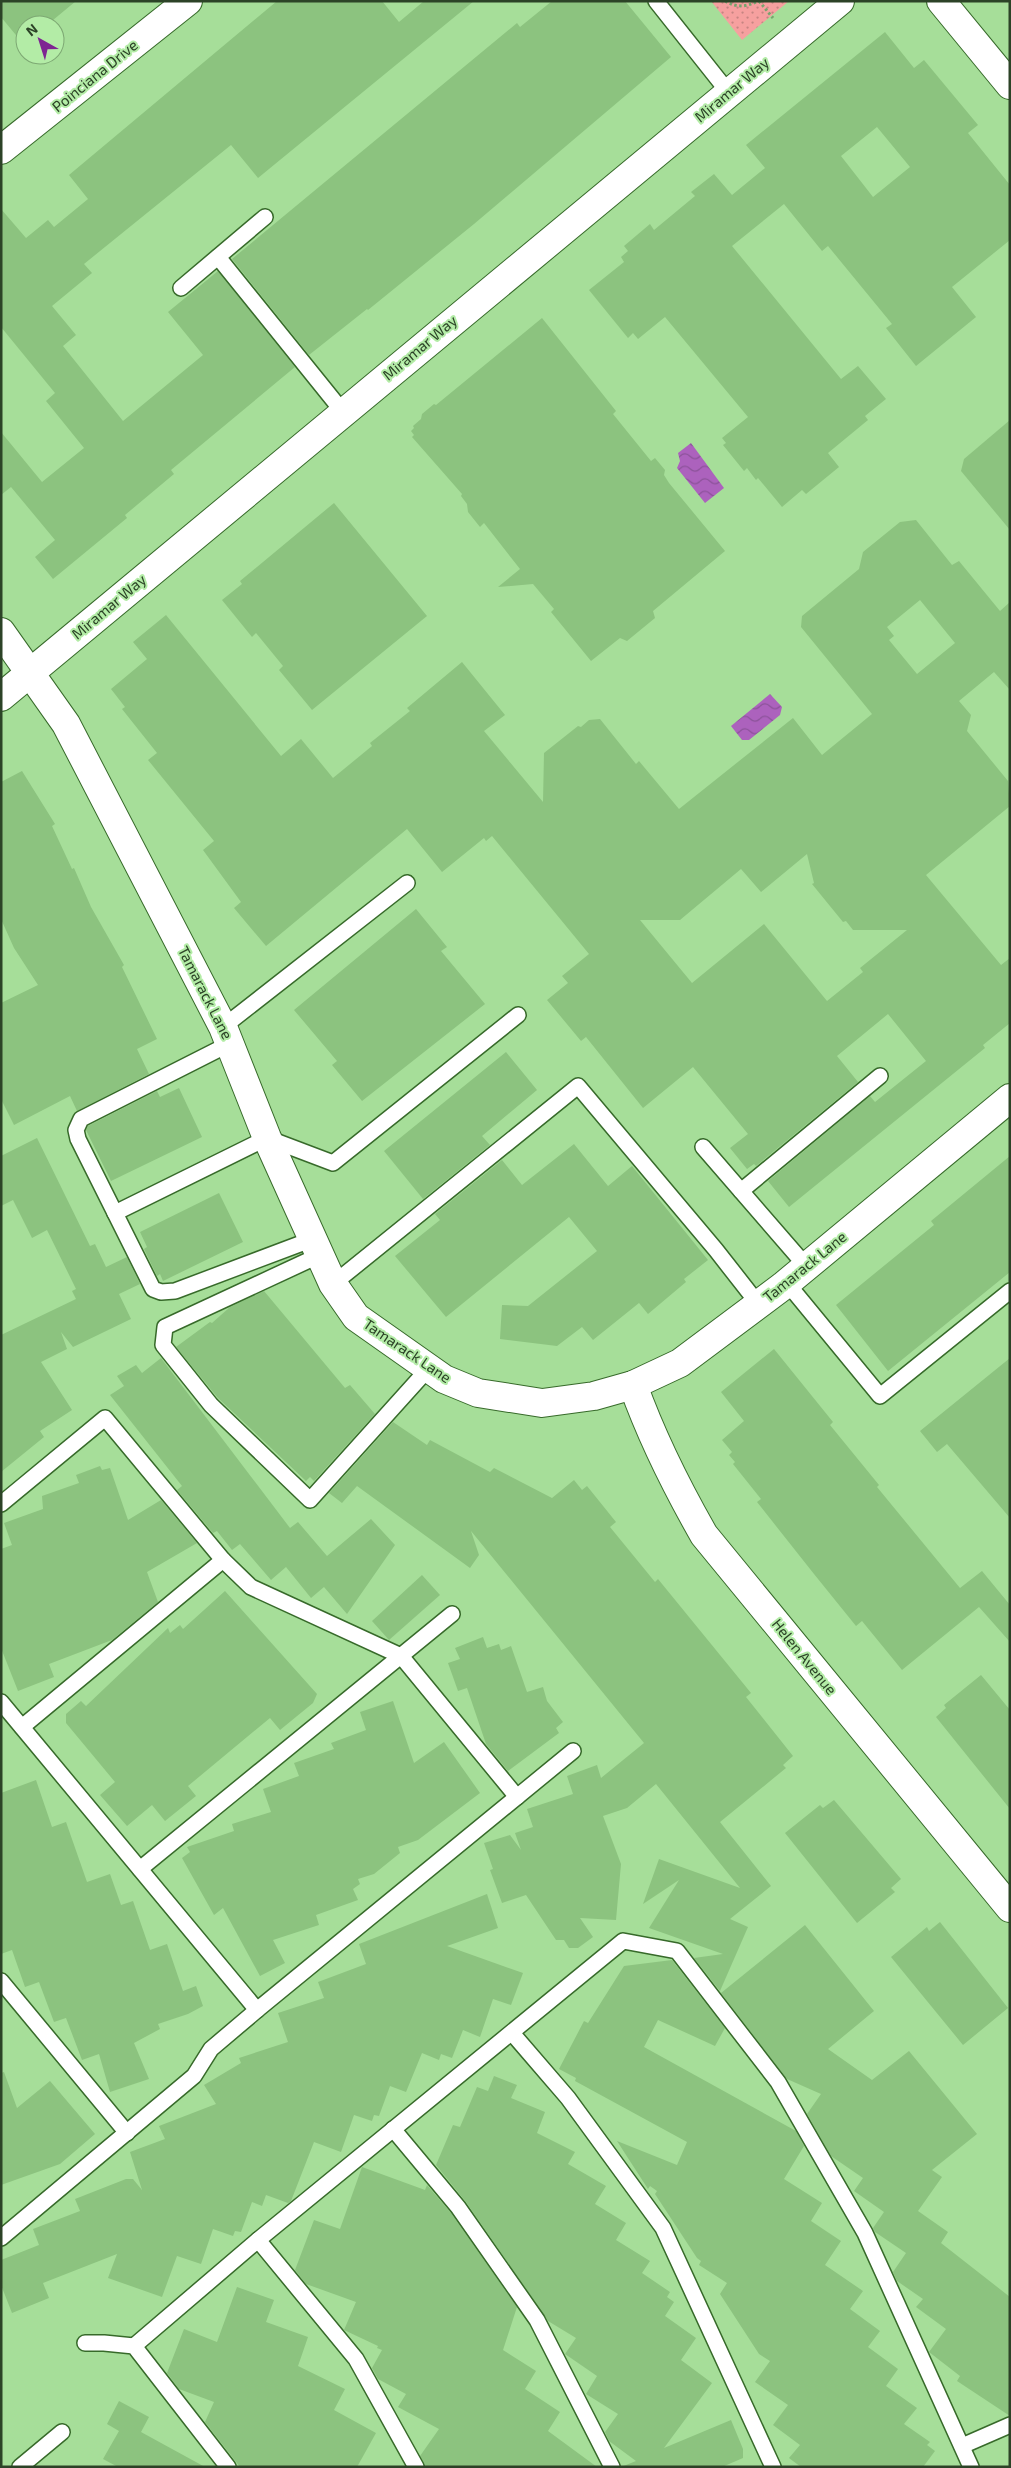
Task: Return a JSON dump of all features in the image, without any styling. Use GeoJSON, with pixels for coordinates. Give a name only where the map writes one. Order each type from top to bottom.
{"type":"FeatureCollection","features":[{"type":"Feature","properties":{"kind":"street","name":"Poinciana Drive"},"geometry":{"type":"LineString","coordinates":[[1,150],[188,1]]}},
{"type":"Feature","properties":{"kind":"street","name":"Miramar Way"},"geometry":{"type":"LineString","coordinates":[[1,697],[840,1]]}},
{"type":"Feature","properties":{"kind":"street"},"geometry":{"type":"LineString","coordinates":[[942,1],[1010,85]]}},
{"type":"Feature","properties":{"kind":"street","name":"Tamarack Lane"},"geometry":{"type":"LineString","coordinates":[[1,632],[66,724],[227,1035],[267,1138],[333,1284],[356,1317],[444,1379],[478,1392],[542,1403],[594,1396],[633,1385],[680,1363],[759,1305],[1010,1098]]}},
{"type":"Feature","properties":{"kind":"street","name":"Helen Avenue"},"geometry":{"type":"LineString","coordinates":[[633,1385],[668,1472],[704,1535],[1010,1908]]}},
{"type":"Feature","properties":{"kind":"lane"},"geometry":{"type":"LineString","coordinates":[[656,1],[730,93]]}},
{"type":"Feature","properties":{"kind":"lane"},"geometry":{"type":"LineString","coordinates":[[181,288],[265,216]]}},
{"type":"Feature","properties":{"kind":"lane"},"geometry":{"type":"LineString","coordinates":[[218,257],[343,412]]}},
{"type":"Feature","properties":{"kind":"lane"},"geometry":{"type":"LineString","coordinates":[[316,1247],[175,1291],[161,1292],[153,1289],[78,1139],[76,1130],[81,1119],[227,1035],[407,883]]}},
{"type":"Feature","properties":{"kind":"lane"},"geometry":{"type":"LineString","coordinates":[[115,1213],[267,1138],[333,1163],[518,1015]]}},
{"type":"Feature","properties":{"kind":"lane"},"geometry":{"type":"LineString","coordinates":[[741,1191],[880,1076]]}},
{"type":"Feature","properties":{"kind":"lane"},"geometry":{"type":"LineString","coordinates":[[333,1284],[578,1086],[716,1250],[759,1305]]}},
{"type":"Feature","properties":{"kind":"lane"},"geometry":{"type":"LineString","coordinates":[[703,1147],[741,1191],[880,1396],[1010,1291]]}},
{"type":"Feature","properties":{"kind":"lane"},"geometry":{"type":"LineString","coordinates":[[316,1247],[165,1327],[163,1345],[211,1405],[310,1500],[428,1369]]}},
{"type":"Feature","properties":{"kind":"lane"},"geometry":{"type":"LineString","coordinates":[[1,1504],[104,1418],[223,1560],[251,1586],[401,1656],[517,1797]]}},
{"type":"Feature","properties":{"kind":"lane"},"geometry":{"type":"LineString","coordinates":[[22,1726],[223,1560]]}},
{"type":"Feature","properties":{"kind":"lane"},"geometry":{"type":"LineString","coordinates":[[140,1869],[452,1614]]}},
{"type":"Feature","properties":{"kind":"lane"},"geometry":{"type":"LineString","coordinates":[[1,1702],[257,2010]]}},
{"type":"Feature","properties":{"kind":"lane"},"geometry":{"type":"LineString","coordinates":[[1,2238],[194,2076],[212,2049],[257,2010],[573,1751]]}},
{"type":"Feature","properties":{"kind":"lane"},"geometry":{"type":"LineString","coordinates":[[134,2346],[258,2240],[623,1941],[677,1951],[778,2082],[865,2234],[970,2467]]}},
{"type":"Feature","properties":{"kind":"lane"},"geometry":{"type":"LineString","coordinates":[[3,1987],[127,2133]]}},
{"type":"Feature","properties":{"kind":"lane"},"geometry":{"type":"LineString","coordinates":[[512,2033],[568,2098],[663,2228],[773,2467]]}},
{"type":"Feature","properties":{"kind":"lane"},"geometry":{"type":"LineString","coordinates":[[393,2129],[458,2207],[537,2320],[612,2467]]}},
{"type":"Feature","properties":{"kind":"lane"},"geometry":{"type":"LineString","coordinates":[[258,2240],[356,2359],[416,2467]]}},
{"type":"Feature","properties":{"kind":"lane"},"geometry":{"type":"LineString","coordinates":[[85,2343],[104,2342],[134,2346],[228,2467]]}},
{"type":"Feature","properties":{"kind":"lane"},"geometry":{"type":"LineString","coordinates":[[962,2446],[1010,2425]]}},
{"type":"Feature","properties":{"kind":"lane"},"geometry":{"type":"LineString","coordinates":[[20,2467],[62,2432]]}},
{"type":"Feature","properties":{"kind":"path"},"geometry":{"type":"LineString","coordinates":[[725,1],[735,6],[747,6],[758,1],[772,18]]}},
{"type":"Feature","properties":{"kind":"shaded area"},"geometry":{"type":"Polygon","coordinates":[[[711,1],[789,1],[742,40],[711,1]]]}},
{"type":"Feature","properties":{"kind":"water"},"geometry":{"type":"Polygon","coordinates":[[[691,443],[724,488],[705,503],[677,468],[680,461],[678,453],[691,443]]]}},
{"type":"Feature","properties":{"kind":"water"},"geometry":{"type":"Polygon","coordinates":[[[770,694],[782,707],[780,715],[749,740],[742,740],[731,726],[770,694]]]}},
{"type":"Feature","properties":{"kind":"building"},"geometry":{"type":"Polygon","coordinates":[[[1,1],[76,1],[59,15],[15,15],[15,34],[1,17],[1,1]]]}},
{"type":"Feature","properties":{"kind":"building"},"geometry":{"type":"Polygon","coordinates":[[[277,1],[382,1],[399,22],[424,1],[474,1],[258,178],[231,145],[84,264],[92,273],[52,306],[76,335],[63,346],[123,421],[203,355],[168,312],[218,271],[295,367],[171,470],[174,474],[125,515],[127,518],[53,579],[35,557],[55,540],[11,487],[1,495],[1,432],[42,482],[84,448],[46,401],[55,393],[1,327],[1,209],[26,238],[48,220],[54,227],[88,199],[69,175],[277,1]]]}},
{"type":"Feature","properties":{"kind":"building"},"geometry":{"type":"Polygon","coordinates":[[[552,1],[625,1],[671,57],[474,224],[309,355],[232,259],[517,23],[520,27],[552,1]]]}},
{"type":"Feature","properties":{"kind":"building"},"geometry":{"type":"Polygon","coordinates":[[[885,32],[914,68],[924,60],[978,125],[968,133],[1010,185],[1010,240],[952,287],[976,317],[916,366],[886,328],[892,324],[828,246],[822,251],[784,204],[732,246],[841,379],[858,366],[886,399],[865,416],[868,420],[828,453],[839,467],[806,494],[802,490],[782,507],[758,478],[756,480],[747,468],[744,471],[723,445],[726,443],[722,438],[748,417],[665,317],[638,339],[633,333],[628,338],[589,290],[624,262],[621,257],[628,251],[624,246],[650,224],[654,230],[695,196],[691,192],[714,174],[732,195],[765,168],[746,145],[885,32]],[[877,127],[841,156],[873,197],[910,167],[877,127]]]}},
{"type":"Feature","properties":{"kind":"building"},"geometry":{"type":"Polygon","coordinates":[[[542,318],[616,411],[613,414],[651,461],[655,458],[665,470],[664,475],[669,483],[725,551],[653,611],[655,618],[627,641],[620,638],[591,661],[551,612],[554,609],[533,584],[498,587],[520,569],[484,523],[480,527],[468,512],[467,504],[461,496],[462,494],[412,437],[414,435],[411,431],[414,428],[413,426],[421,419],[422,414],[434,404],[436,405],[542,318]]]}},
{"type":"Feature","properties":{"kind":"building"},"geometry":{"type":"Polygon","coordinates":[[[1010,420],[1010,530],[961,471],[964,459],[1010,420]]]}},
{"type":"Feature","properties":{"kind":"building"},"geometry":{"type":"Polygon","coordinates":[[[334,503],[427,616],[312,710],[279,670],[283,666],[256,633],[252,637],[222,600],[242,584],[240,581],[334,503]]]}},
{"type":"Feature","properties":{"kind":"building"},"geometry":{"type":"Polygon","coordinates":[[[916,520],[952,565],[959,561],[1000,611],[1010,602],[1010,690],[994,672],[959,701],[971,715],[967,731],[1008,781],[1010,806],[926,875],[1001,965],[1010,958],[1010,1023],[983,1045],[985,1048],[789,1207],[768,1181],[870,1096],[875,1102],[926,1061],[888,1014],[837,1056],[858,1082],[756,1166],[754,1164],[747,1169],[730,1148],[748,1134],[693,1067],[643,1108],[586,1037],[581,1041],[547,1000],[568,983],[562,976],[589,954],[492,836],[486,841],[484,838],[442,872],[407,829],[266,946],[234,908],[241,902],[203,850],[214,841],[148,760],[157,753],[122,709],[125,707],[111,689],[147,659],[133,642],[166,615],[281,756],[301,739],[333,778],[372,746],[370,743],[410,711],[407,708],[462,662],[505,715],[484,731],[543,802],[544,753],[578,726],[581,727],[589,720],[600,719],[636,764],[639,761],[679,809],[793,718],[822,755],[872,714],[801,627],[802,616],[859,569],[863,552],[900,522],[916,520]],[[920,600],[887,627],[894,636],[889,640],[917,674],[955,643],[920,600]],[[807,854],[761,892],[741,869],[680,920],[640,920],[692,983],[764,924],[827,1001],[863,972],[860,968],[907,930],[853,930],[846,921],[843,922],[812,884],[814,883],[807,854]]]}},
{"type":"Feature","properties":{"kind":"building"},"geometry":{"type":"Polygon","coordinates":[[[22,771],[55,824],[52,826],[72,869],[74,868],[91,907],[124,965],[122,967],[157,1039],[137,1049],[149,1074],[77,1111],[70,1096],[14,1125],[1,1099],[1,1003],[38,985],[14,948],[1,919],[1,782],[22,771]]]}},
{"type":"Feature","properties":{"kind":"building"},"geometry":{"type":"Polygon","coordinates":[[[416,909],[447,947],[441,951],[485,1004],[362,1101],[332,1065],[337,1061],[294,1010],[416,909]]]}},
{"type":"Feature","properties":{"kind":"building"},"geometry":{"type":"Polygon","coordinates":[[[506,1052],[537,1090],[482,1136],[490,1145],[423,1199],[384,1151],[506,1052]]]}},
{"type":"Feature","properties":{"kind":"building"},"geometry":{"type":"Polygon","coordinates":[[[179,1088],[202,1137],[111,1181],[86,1130],[88,1126],[157,1091],[160,1097],[179,1088]]]}},
{"type":"Feature","properties":{"kind":"building"},"geometry":{"type":"Polygon","coordinates":[[[37,1138],[90,1246],[95,1244],[106,1267],[127,1257],[140,1284],[119,1294],[131,1319],[73,1347],[61,1332],[67,1349],[41,1362],[72,1410],[40,1431],[44,1437],[1,1472],[1,1335],[76,1299],[72,1291],[76,1289],[47,1230],[32,1238],[13,1200],[1,1206],[1,1156],[37,1138]]]}},
{"type":"Feature","properties":{"kind":"building"},"geometry":{"type":"Polygon","coordinates":[[[574,1144],[608,1186],[632,1166],[708,1260],[684,1279],[686,1282],[648,1314],[639,1303],[593,1340],[582,1327],[557,1346],[500,1339],[502,1305],[528,1306],[597,1251],[569,1217],[446,1317],[395,1256],[440,1220],[435,1214],[502,1160],[522,1185],[574,1144]]]}},
{"type":"Feature","properties":{"kind":"building"},"geometry":{"type":"Polygon","coordinates":[[[1010,1156],[1010,1272],[888,1371],[836,1305],[934,1225],[931,1221],[1010,1156]]]}},
{"type":"Feature","properties":{"kind":"building"},"geometry":{"type":"Polygon","coordinates":[[[219,1193],[243,1242],[163,1281],[160,1274],[157,1276],[144,1249],[147,1247],[140,1232],[219,1193]]]}},
{"type":"Feature","properties":{"kind":"building"},"geometry":{"type":"Polygon","coordinates":[[[264,1291],[345,1388],[350,1385],[375,1414],[314,1481],[310,1477],[306,1481],[218,1398],[176,1347],[210,1322],[212,1323],[230,1307],[264,1291]]]}},
{"type":"Feature","properties":{"kind":"building"},"geometry":{"type":"Polygon","coordinates":[[[774,1349],[833,1422],[830,1425],[879,1485],[877,1487],[960,1588],[982,1571],[1010,1605],[1010,1642],[979,1607],[902,1670],[862,1621],[856,1626],[814,1574],[757,1502],[761,1499],[733,1464],[735,1462],[729,1455],[732,1452],[722,1440],[744,1421],[721,1392],[774,1349]]]}},
{"type":"Feature","properties":{"kind":"building"},"geometry":{"type":"Polygon","coordinates":[[[161,1358],[290,1528],[298,1522],[327,1556],[371,1519],[395,1545],[347,1614],[324,1587],[311,1598],[286,1567],[271,1580],[240,1544],[232,1550],[217,1531],[213,1533],[177,1490],[182,1486],[110,1395],[124,1386],[117,1376],[136,1365],[142,1373],[161,1358]]]}},
{"type":"Feature","properties":{"kind":"building"},"geometry":{"type":"Polygon","coordinates":[[[1010,1358],[1010,1518],[947,1444],[937,1452],[920,1431],[1010,1358]]]}},
{"type":"Feature","properties":{"kind":"building"},"geometry":{"type":"Polygon","coordinates":[[[393,1422],[427,1445],[430,1440],[490,1472],[494,1468],[552,1498],[574,1480],[582,1490],[587,1486],[616,1522],[610,1527],[655,1582],[658,1579],[751,1693],[746,1697],[793,1756],[783,1765],[786,1768],[720,1822],[771,1886],[730,1919],[748,1927],[720,1991],[694,1958],[723,1954],[649,1928],[679,1880],[643,1904],[659,1859],[740,1888],[656,1784],[627,1808],[603,1816],[621,1864],[616,1920],[580,1918],[593,1937],[578,1948],[569,1948],[564,1940],[556,1940],[526,1895],[502,1903],[490,1870],[493,1869],[484,1843],[510,1835],[521,1850],[515,1833],[533,1827],[527,1809],[573,1794],[567,1776],[597,1765],[601,1778],[644,1743],[471,1531],[479,1555],[470,1568],[357,1486],[342,1503],[329,1493],[393,1422]]]}},
{"type":"Feature","properties":{"kind":"building"},"geometry":{"type":"Polygon","coordinates":[[[100,1466],[102,1470],[110,1468],[128,1520],[161,1500],[197,1543],[147,1572],[158,1602],[112,1640],[49,1664],[54,1677],[18,1691],[1,1648],[1,1549],[12,1545],[4,1523],[43,1509],[42,1496],[79,1483],[76,1475],[100,1466]]]}},
{"type":"Feature","properties":{"kind":"building"},"geometry":{"type":"Polygon","coordinates":[[[422,1575],[440,1595],[389,1640],[372,1621],[422,1575]]]}},
{"type":"Feature","properties":{"kind":"building"},"geometry":{"type":"Polygon","coordinates":[[[225,1591],[317,1694],[313,1703],[280,1730],[270,1718],[188,1786],[196,1796],[165,1821],[152,1805],[127,1826],[100,1795],[115,1782],[66,1723],[66,1714],[81,1701],[86,1706],[168,1628],[170,1633],[180,1625],[183,1629],[225,1591]]]}},
{"type":"Feature","properties":{"kind":"building"},"geometry":{"type":"Polygon","coordinates":[[[483,1637],[487,1648],[499,1644],[501,1650],[511,1646],[527,1692],[543,1687],[547,1701],[563,1722],[556,1728],[559,1733],[508,1771],[486,1744],[467,1688],[458,1691],[448,1663],[460,1659],[455,1648],[483,1637]]]}},
{"type":"Feature","properties":{"kind":"building"},"geometry":{"type":"Polygon","coordinates":[[[981,1675],[1010,1710],[1010,1809],[936,1717],[946,1708],[944,1705],[981,1675]]]}},
{"type":"Feature","properties":{"kind":"building"},"geometry":{"type":"Polygon","coordinates":[[[393,1701],[414,1763],[444,1742],[480,1793],[418,1840],[398,1847],[400,1853],[374,1874],[358,1879],[360,1884],[353,1889],[358,1900],[316,1915],[319,1925],[273,1940],[285,1963],[260,1976],[223,1908],[214,1915],[182,1858],[190,1852],[187,1847],[234,1831],[232,1824],[271,1812],[263,1789],[299,1776],[294,1763],[334,1749],[331,1743],[366,1730],[360,1712],[393,1701]]]}},
{"type":"Feature","properties":{"kind":"building"},"geometry":{"type":"Polygon","coordinates":[[[36,1780],[52,1827],[66,1822],[87,1882],[110,1874],[121,1905],[133,1901],[150,1950],[167,1944],[183,1991],[196,1986],[203,2006],[188,2014],[158,2024],[160,2029],[134,2043],[149,2079],[110,2092],[99,2054],[82,2060],[66,2018],[54,2022],[39,1982],[25,1987],[12,1950],[1,1954],[1,1793],[36,1780]]]}},
{"type":"Feature","properties":{"kind":"building"},"geometry":{"type":"Polygon","coordinates":[[[834,1800],[901,1879],[891,1888],[895,1892],[857,1923],[785,1833],[820,1805],[823,1808],[834,1800]]]}},
{"type":"Feature","properties":{"kind":"building"},"geometry":{"type":"Polygon","coordinates":[[[487,1894],[498,1928],[447,1946],[523,1973],[511,2005],[493,1999],[480,2037],[463,2030],[452,2058],[441,2054],[439,2060],[422,2053],[406,2092],[390,2086],[379,2116],[374,2115],[372,2121],[354,2115],[341,2152],[314,2142],[291,2201],[288,2203],[266,2195],[262,2206],[252,2202],[241,2232],[235,2231],[233,2236],[213,2229],[201,2264],[177,2256],[162,2297],[108,2278],[117,2254],[43,2283],[49,2298],[12,2313],[1,2285],[1,2260],[39,2245],[33,2229],[80,2211],[75,2199],[126,2179],[133,2179],[142,2190],[130,2152],[165,2139],[159,2126],[216,2104],[204,2085],[241,2063],[239,2058],[288,2042],[278,2013],[324,1998],[318,1982],[366,1964],[359,1944],[487,1894]]]}},
{"type":"Feature","properties":{"kind":"building"},"geometry":{"type":"Polygon","coordinates":[[[940,1922],[1008,2008],[963,2045],[891,1957],[927,1927],[929,1931],[940,1922]]]}},
{"type":"Feature","properties":{"kind":"building"},"geometry":{"type":"Polygon","coordinates":[[[805,1925],[874,2011],[828,2049],[872,2080],[909,2051],[977,2134],[932,2170],[942,2177],[918,2211],[948,2232],[941,2243],[1010,2297],[1010,2416],[957,2381],[960,2376],[929,2352],[946,2329],[916,2307],[923,2299],[897,2281],[893,2272],[906,2253],[875,2232],[873,2228],[884,2212],[854,2191],[863,2178],[831,2156],[807,2114],[821,2094],[787,2079],[721,1993],[805,1925]]]}},
{"type":"Feature","properties":{"kind":"building"},"geometry":{"type":"Polygon","coordinates":[[[672,1960],[725,2028],[715,2046],[658,2020],[644,2047],[796,2131],[804,2146],[784,2179],[822,2203],[811,2221],[841,2241],[825,2265],[863,2291],[850,2309],[880,2331],[868,2347],[898,2369],[886,2386],[917,2408],[904,2424],[930,2442],[927,2445],[935,2451],[923,2467],[801,2467],[789,2458],[800,2445],[773,2425],[788,2405],[755,2382],[770,2361],[759,2354],[720,2294],[727,2283],[699,2265],[701,2261],[697,2258],[655,2194],[657,2191],[650,2186],[648,2189],[617,2141],[677,2165],[687,2142],[575,2081],[576,2078],[559,2069],[584,2021],[588,2023],[624,1966],[672,1960]]]}},
{"type":"Feature","properties":{"kind":"building"},"geometry":{"type":"Polygon","coordinates":[[[4,2072],[17,2108],[50,2081],[95,2134],[60,2164],[1,2185],[1,2073],[4,2072]]]}},
{"type":"Feature","properties":{"kind":"building"},"geometry":{"type":"Polygon","coordinates":[[[494,2076],[517,2085],[511,2098],[545,2112],[537,2133],[575,2152],[568,2164],[606,2186],[595,2204],[626,2223],[616,2240],[650,2261],[642,2273],[670,2292],[667,2297],[674,2302],[665,2316],[696,2338],[681,2360],[712,2383],[664,2448],[731,2420],[743,2449],[743,2458],[722,2467],[621,2467],[636,2461],[609,2441],[605,2432],[618,2414],[586,2394],[597,2376],[565,2354],[576,2338],[548,2321],[466,2202],[436,2165],[453,2125],[460,2127],[477,2087],[488,2091],[494,2076]]]}},
{"type":"Feature","properties":{"kind":"building"},"geometry":{"type":"Polygon","coordinates":[[[362,2167],[425,2190],[427,2185],[451,2213],[517,2307],[503,2350],[536,2371],[525,2389],[560,2412],[548,2431],[597,2467],[425,2467],[420,2456],[439,2429],[398,2407],[406,2394],[378,2379],[372,2368],[382,2350],[377,2348],[378,2346],[344,2330],[356,2302],[306,2284],[295,2270],[314,2220],[340,2229],[362,2167]]]}},
{"type":"Feature","properties":{"kind":"building"},"geometry":{"type":"Polygon","coordinates":[[[237,2287],[274,2300],[266,2322],[308,2337],[298,2366],[345,2389],[334,2410],[376,2433],[357,2467],[240,2467],[205,2422],[214,2402],[179,2389],[167,2373],[184,2329],[217,2342],[237,2287]]]}},
{"type":"Feature","properties":{"kind":"building"},"geometry":{"type":"Polygon","coordinates":[[[119,2401],[149,2417],[141,2432],[205,2467],[118,2467],[103,2459],[119,2431],[107,2424],[119,2401]]]}}]}
